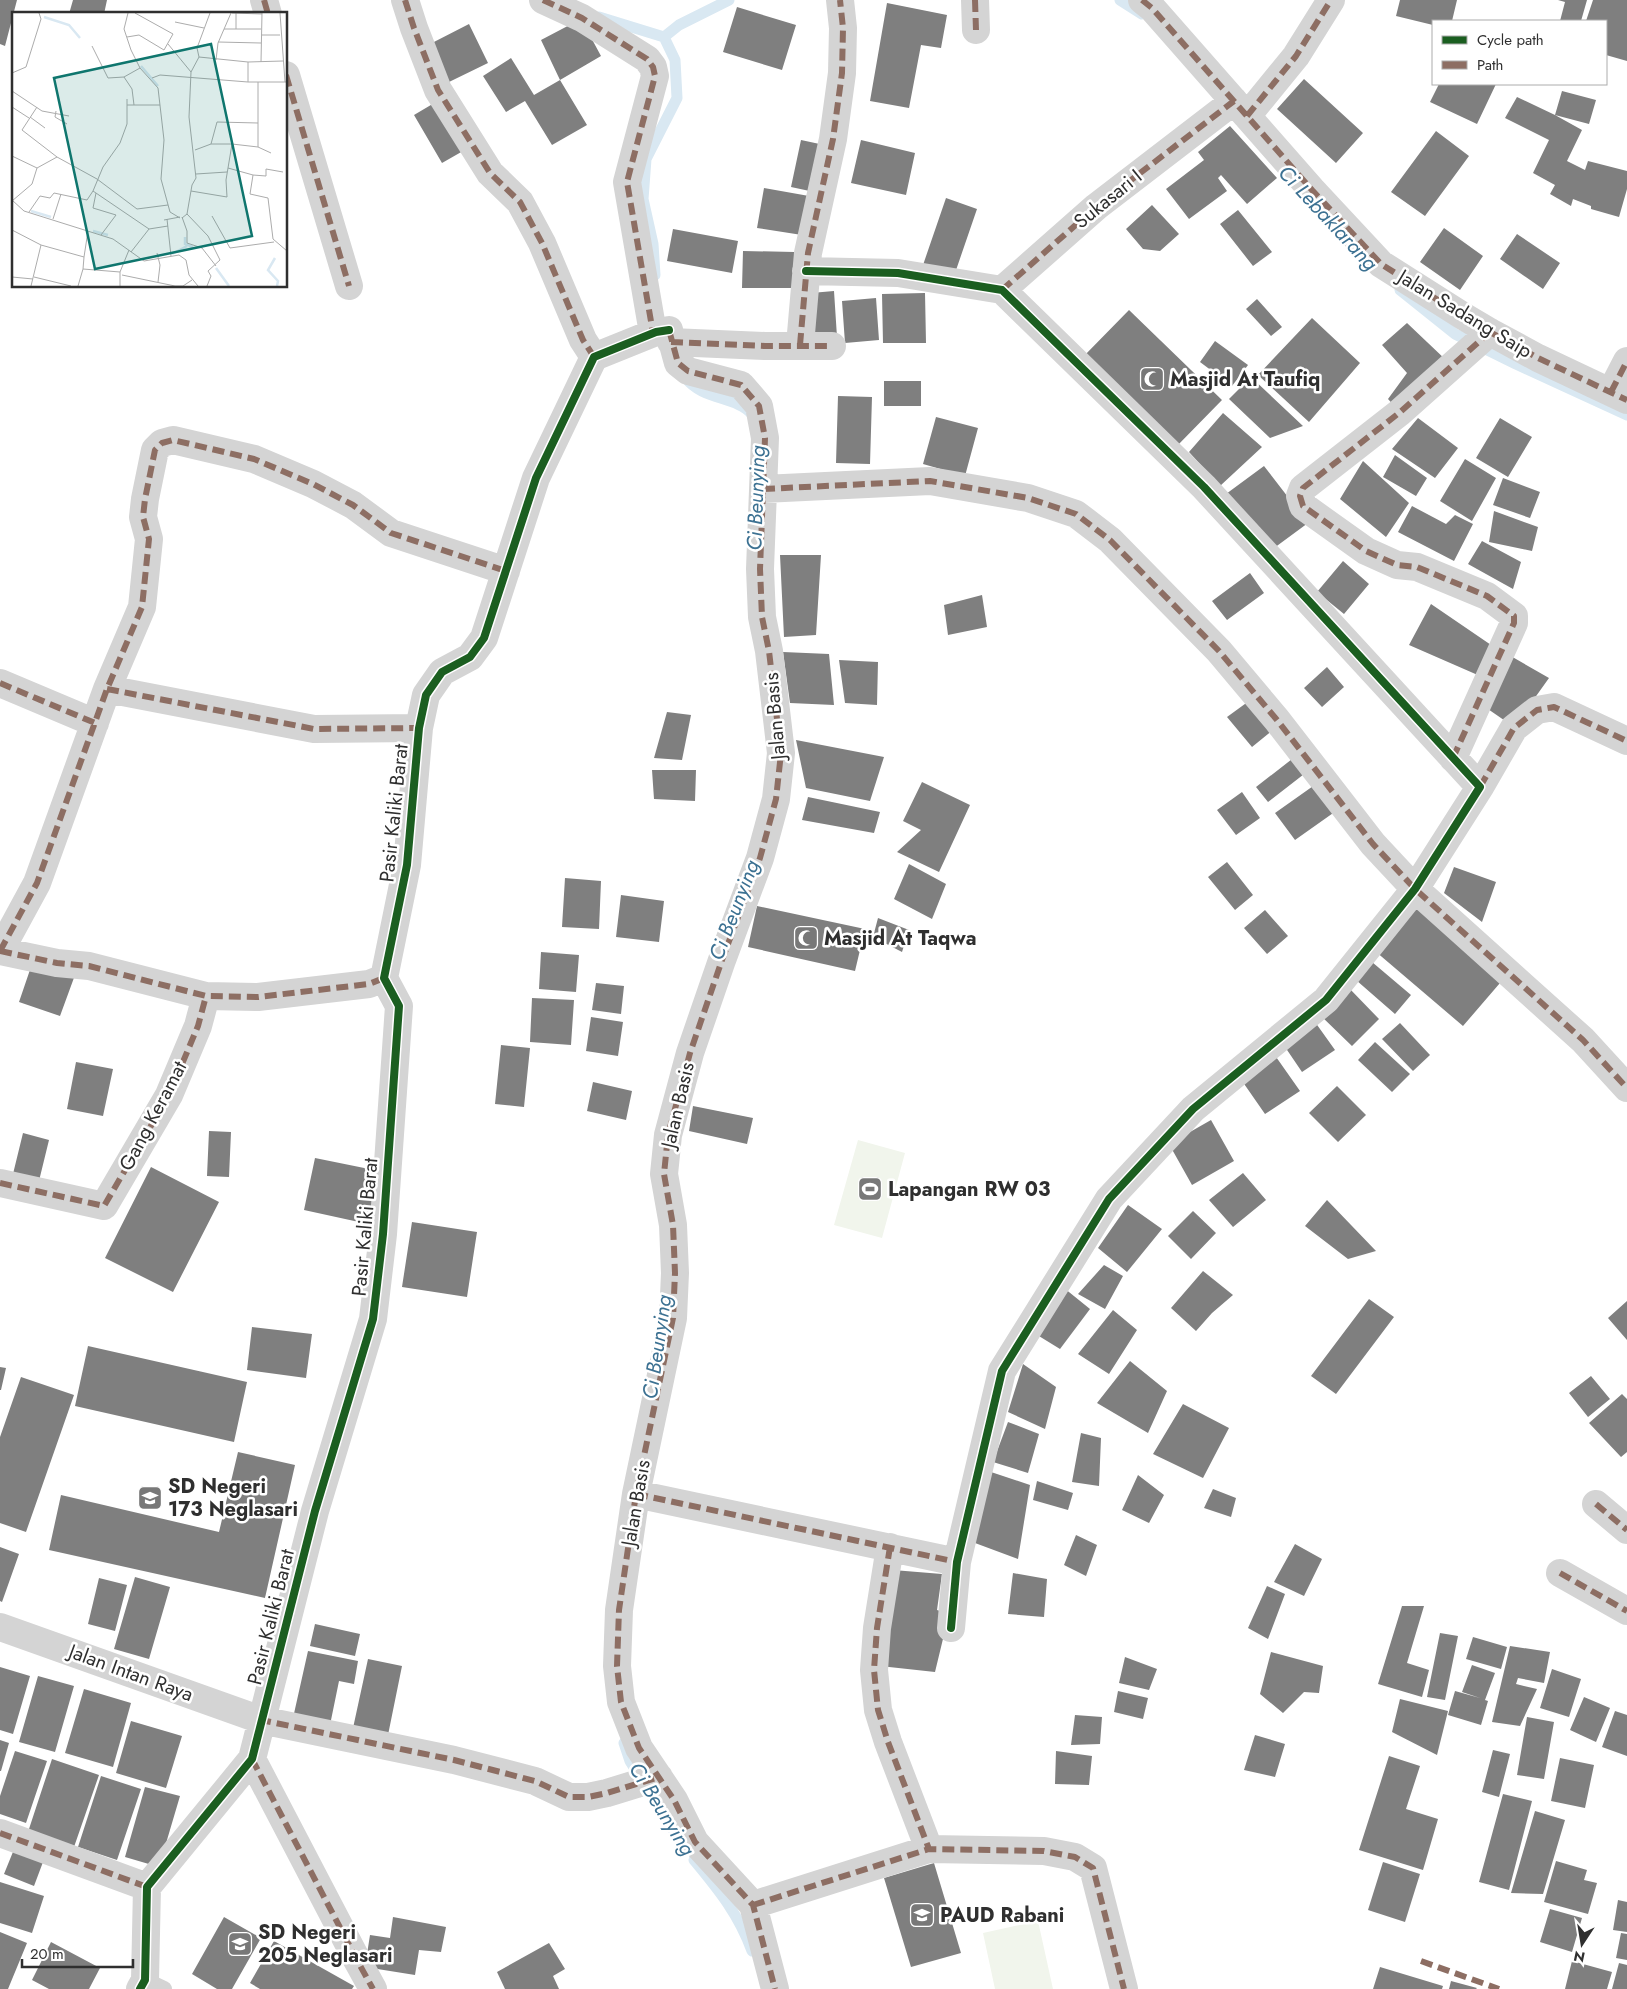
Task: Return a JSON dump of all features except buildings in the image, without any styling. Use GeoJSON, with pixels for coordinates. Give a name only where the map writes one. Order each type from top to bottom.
{"type":"FeatureCollection","features":[{"type":"Feature","properties":{"kind":"street"},"geometry":{"type":"LineString","coordinates":[[405,0],[438,90],[490,173],[520,202],[542,243],[583,340],[594,357],[663,334],[765,346],[800,344],[832,346]]}},
{"type":"Feature","properties":{"kind":"street","name":"Jalan Basis"},"geometry":{"type":"LineString","coordinates":[[542,0],[582,18],[647,59],[653,67],[655,76],[628,182],[663,334],[678,363],[688,371],[741,385],[760,406],[765,438],[760,578],[762,617],[769,651],[781,753],[776,799],[760,858],[690,1052],[668,1135],[664,1174],[673,1225],[675,1273],[673,1318],[636,1494],[619,1610],[617,1666],[621,1702],[640,1748],[674,1800],[695,1842],[753,1905],[775,1989]]}},
{"type":"Feature","properties":{"kind":"street"},"geometry":{"type":"LineString","coordinates":[[974,0],[976,30]]}},
{"type":"Feature","properties":{"kind":"street","name":"Jalan Sadang Saip"},"geometry":{"type":"LineString","coordinates":[[1142,0],[1152,8],[1232,109],[1312,190],[1381,264],[1463,316],[1481,340],[1538,358],[1619,396]]}},
{"type":"Feature","properties":{"kind":"street","name":"Sukasari I"},"geometry":{"type":"LineString","coordinates":[[1002,290],[1096,207],[1232,109],[1296,56],[1331,0]]}},
{"type":"Feature","properties":{"kind":"street"},"geometry":{"type":"LineString","coordinates":[[800,344],[808,254],[833,139],[842,73],[843,28],[841,4]]}},
{"type":"Feature","properties":{"kind":"street"},"geometry":{"type":"LineString","coordinates":[[288,82],[349,286]]}},
{"type":"Feature","properties":{"kind":"street"},"geometry":{"type":"LineString","coordinates":[[806,272],[898,273],[1002,290],[1204,487],[1480,787]]}},
{"type":"Feature","properties":{"kind":"street"},"geometry":{"type":"LineString","coordinates":[[1453,758],[1492,676],[1514,623],[1514,616],[1487,596],[1417,567],[1397,565],[1366,551],[1303,506],[1300,496],[1303,488],[1399,413],[1481,340]]}},
{"type":"Feature","properties":{"kind":"street","name":"Pasir Kaliki Barat"},"geometry":{"type":"LineString","coordinates":[[252,1759],[315,1511],[372,1319],[383,1234],[399,1006],[384,978],[407,865],[419,728],[426,695],[442,672],[470,657],[484,638],[536,478],[594,357]]}},
{"type":"Feature","properties":{"kind":"street"},"geometry":{"type":"LineString","coordinates":[[1619,396],[1627,361]]}},
{"type":"Feature","properties":{"kind":"street"},"geometry":{"type":"LineString","coordinates":[[384,978],[369,984],[258,997],[206,996],[89,966],[57,963],[0,951],[37,883],[106,689],[142,607],[148,539],[143,517],[155,450],[162,443],[173,440],[254,459],[313,484],[353,505],[391,533],[506,570]]}},
{"type":"Feature","properties":{"kind":"street"},"geometry":{"type":"LineString","coordinates":[[763,489],[930,481],[1028,498],[1076,514],[1110,540],[1219,651],[1277,720],[1373,844],[1415,889],[1582,1040],[1627,1088]]}},
{"type":"Feature","properties":{"kind":"street"},"geometry":{"type":"LineString","coordinates":[[0,683],[95,723]]}},
{"type":"Feature","properties":{"kind":"street"},"geometry":{"type":"LineString","coordinates":[[106,689],[314,729],[419,728]]}},
{"type":"Feature","properties":{"kind":"street"},"geometry":{"type":"LineString","coordinates":[[951,1628],[956,1562],[1002,1370],[1109,1199],[1193,1109],[1326,1000],[1415,889],[1480,787],[1514,728],[1537,710],[1554,707],[1627,741]]}},
{"type":"Feature","properties":{"kind":"street","name":"Gang Keramat"},"geometry":{"type":"LineString","coordinates":[[0,1183],[104,1206],[169,1094],[198,1026],[206,996]]}},
{"type":"Feature","properties":{"kind":"street"},"geometry":{"type":"LineString","coordinates":[[636,1494],[956,1562]]}},
{"type":"Feature","properties":{"kind":"street"},"geometry":{"type":"LineString","coordinates":[[1596,1504],[1627,1530]]}},
{"type":"Feature","properties":{"kind":"street"},"geometry":{"type":"LineString","coordinates":[[890,1548],[877,1628],[874,1670],[878,1710],[888,1742],[930,1849]]}},
{"type":"Feature","properties":{"kind":"street"},"geometry":{"type":"LineString","coordinates":[[1560,1572],[1627,1611]]}},
{"type":"Feature","properties":{"kind":"street","name":"Jalan Intan Raya"},"geometry":{"type":"LineString","coordinates":[[0,1627],[261,1720],[454,1760],[535,1781],[569,1797],[588,1797],[606,1793],[659,1776]]}},
{"type":"Feature","properties":{"kind":"street"},"geometry":{"type":"LineString","coordinates":[[150,1986],[147,1887],[252,1759],[352,1952],[374,1989]]}},
{"type":"Feature","properties":{"kind":"street"},"geometry":{"type":"LineString","coordinates":[[0,1833],[147,1887]]}},
{"type":"Feature","properties":{"kind":"street"},"geometry":{"type":"LineString","coordinates":[[753,1905],[930,1849],[1044,1852],[1075,1857],[1093,1868],[1124,1989]]}},
{"type":"Feature","properties":{"kind":"shaded area","name":"Lapangan RW 03"},"geometry":{"type":"Polygon","coordinates":[[[858,1140],[905,1153],[882,1238],[834,1225],[858,1140]]]}},
{"type":"Feature","properties":{"kind":"shaded area"},"geometry":{"type":"Polygon","coordinates":[[[1038,1921],[1053,1989],[995,1989],[983,1933],[1038,1921]]]}},
{"type":"Feature","properties":{"kind":"waterway","name":"Ci Lebaklarang"},"geometry":{"type":"LineString","coordinates":[[664,37],[679,25],[729,0]]}},
{"type":"Feature","properties":{"kind":"waterway","name":"Ci Lebaklarang"},"geometry":{"type":"LineString","coordinates":[[1120,0],[1142,14]]}},
{"type":"Feature","properties":{"kind":"waterway","name":"Ci Beunying"},"geometry":{"type":"LineString","coordinates":[[599,17],[664,37],[675,60],[677,98],[646,159],[643,199],[653,244],[655,275]]}},
{"type":"Feature","properties":{"kind":"waterway","name":"Ci Lebaklarang"},"geometry":{"type":"LineString","coordinates":[[1400,290],[1455,334],[1627,415]]}},
{"type":"Feature","properties":{"kind":"waterway","name":"Ci Beunying"},"geometry":{"type":"LineString","coordinates":[[686,378],[701,390],[737,404],[752,414]]}},
{"type":"Feature","properties":{"kind":"waterway","name":"Ci Beunying"},"geometry":{"type":"LineString","coordinates":[[624,1743],[630,1761],[679,1839]]}},
{"type":"Feature","properties":{"kind":"waterway","name":"Ci Beunying"},"geometry":{"type":"LineString","coordinates":[[694,1860],[728,1903],[752,1951]]}},
{"type":"Feature","properties":{"kind":"marked path"},"geometry":{"type":"LineString","coordinates":[[264,0],[267,12]]}},
{"type":"Feature","properties":{"kind":"marked path"},"geometry":{"type":"LineString","coordinates":[[405,0],[438,90],[490,173],[520,202],[542,243],[583,340],[594,357]]}},
{"type":"Feature","properties":{"kind":"marked path"},"geometry":{"type":"LineString","coordinates":[[543,0],[582,18],[647,59],[653,67],[655,76],[627,182],[653,333]]}},
{"type":"Feature","properties":{"kind":"marked path"},"geometry":{"type":"LineString","coordinates":[[800,345],[808,253],[833,139],[842,73],[843,28],[840,0]]}},
{"type":"Feature","properties":{"kind":"marked path"},"geometry":{"type":"LineString","coordinates":[[975,0],[976,30]]}},
{"type":"Feature","properties":{"kind":"marked path"},"geometry":{"type":"LineString","coordinates":[[1142,0],[1152,8],[1312,190],[1381,264],[1490,332],[1538,358],[1627,400]]}},
{"type":"Feature","properties":{"kind":"marked path"},"geometry":{"type":"LineString","coordinates":[[1247,116],[1296,56],[1331,0]]}},
{"type":"Feature","properties":{"kind":"marked path"},"geometry":{"type":"LineString","coordinates":[[288,82],[349,286]]}},
{"type":"Feature","properties":{"kind":"marked path"},"geometry":{"type":"LineString","coordinates":[[1002,290],[1096,207],[1234,101]]}},
{"type":"Feature","properties":{"kind":"marked path"},"geometry":{"type":"LineString","coordinates":[[669,330],[678,363],[688,371],[741,385],[759,406],[765,438],[760,569],[762,617],[769,651],[781,753],[776,799],[760,858],[690,1053],[668,1135],[664,1174],[673,1225],[675,1273],[673,1318],[636,1494],[619,1610],[617,1666],[621,1702],[639,1748],[674,1800],[695,1842],[753,1905],[775,1989]]}},
{"type":"Feature","properties":{"kind":"marked path"},"geometry":{"type":"LineString","coordinates":[[1453,758],[1514,623],[1514,616],[1487,596],[1417,567],[1397,565],[1366,551],[1303,506],[1300,496],[1303,488],[1399,413],[1490,332]]}},
{"type":"Feature","properties":{"kind":"marked path"},"geometry":{"type":"LineString","coordinates":[[671,342],[765,346],[832,346]]}},
{"type":"Feature","properties":{"kind":"marked path"},"geometry":{"type":"LineString","coordinates":[[1611,392],[1627,361]]}},
{"type":"Feature","properties":{"kind":"marked path"},"geometry":{"type":"LineString","coordinates":[[0,951],[37,883],[107,689],[142,607],[149,539],[143,517],[145,499],[155,450],[162,443],[173,440],[254,459],[313,484],[353,505],[391,533],[506,571]]}},
{"type":"Feature","properties":{"kind":"marked path"},"geometry":{"type":"LineString","coordinates":[[763,489],[930,481],[1028,498],[1076,514],[1110,540],[1219,651],[1277,720],[1373,844],[1415,889],[1583,1040],[1627,1088]]}},
{"type":"Feature","properties":{"kind":"marked path"},"geometry":{"type":"LineString","coordinates":[[0,683],[95,723]]}},
{"type":"Feature","properties":{"kind":"marked path"},"geometry":{"type":"LineString","coordinates":[[107,689],[314,729],[419,728]]}},
{"type":"Feature","properties":{"kind":"marked path"},"geometry":{"type":"LineString","coordinates":[[1480,787],[1514,728],[1537,710],[1554,707],[1627,741]]}},
{"type":"Feature","properties":{"kind":"marked path"},"geometry":{"type":"LineString","coordinates":[[0,951],[57,963],[89,966],[206,996],[258,997],[369,984],[384,978]]}},
{"type":"Feature","properties":{"kind":"marked path"},"geometry":{"type":"LineString","coordinates":[[0,1183],[104,1206],[169,1095],[198,1026],[206,996]]}},
{"type":"Feature","properties":{"kind":"marked path"},"geometry":{"type":"LineString","coordinates":[[636,1494],[957,1562]]}},
{"type":"Feature","properties":{"kind":"marked path"},"geometry":{"type":"LineString","coordinates":[[1596,1504],[1627,1530]]}},
{"type":"Feature","properties":{"kind":"marked path"},"geometry":{"type":"LineString","coordinates":[[890,1547],[877,1628],[874,1670],[878,1710],[888,1742],[929,1849]]}},
{"type":"Feature","properties":{"kind":"marked path"},"geometry":{"type":"LineString","coordinates":[[1560,1573],[1627,1611]]}},
{"type":"Feature","properties":{"kind":"marked path"},"geometry":{"type":"LineString","coordinates":[[261,1718],[261,1720],[454,1760],[535,1781],[569,1797],[588,1797],[607,1793],[659,1777]]}},
{"type":"Feature","properties":{"kind":"marked path"},"geometry":{"type":"LineString","coordinates":[[252,1759],[373,1989]]}},
{"type":"Feature","properties":{"kind":"marked path"},"geometry":{"type":"LineString","coordinates":[[0,1833],[147,1887]]}},
{"type":"Feature","properties":{"kind":"marked path"},"geometry":{"type":"LineString","coordinates":[[753,1905],[929,1849],[1044,1851],[1075,1857],[1093,1868],[1124,1989]]}},
{"type":"Feature","properties":{"kind":"marked path"},"geometry":{"type":"LineString","coordinates":[[1421,1961],[1499,1989]]}},
{"type":"Feature","properties":{"kind":"cycle path"},"geometry":{"type":"LineString","coordinates":[[806,271],[898,273],[1002,290],[1204,487],[1480,787],[1415,889],[1326,1000],[1193,1109],[1109,1199],[1002,1371],[957,1562],[951,1628]]}},
{"type":"Feature","properties":{"kind":"cycle path"},"geometry":{"type":"LineString","coordinates":[[140,1989],[145,1980],[147,1887],[252,1759],[315,1511],[373,1319],[383,1234],[399,1006],[384,978],[407,865],[419,728],[426,695],[442,672],[470,657],[484,638],[536,478],[594,357],[656,332],[669,330]]}},
{"type":"Feature","properties":{"kind":"place","name":"Masjid At Taufiq"},"geometry":{"type":"Point","coordinates":[1152,379]}},
{"type":"Feature","properties":{"kind":"place","name":"Masjid At Taqwa"},"geometry":{"type":"Point","coordinates":[806,938]}},
{"type":"Feature","properties":{"kind":"place","name":"Lapangan RW 03"},"geometry":{"type":"Point","coordinates":[870,1189]}},
{"type":"Feature","properties":{"kind":"place","name":"SD Negeri 173 Neglasari"},"geometry":{"type":"Point","coordinates":[150,1498]}},
{"type":"Feature","properties":{"kind":"place","name":"PAUD Rabani"},"geometry":{"type":"Point","coordinates":[922,1915]}},
{"type":"Feature","properties":{"kind":"place","name":"SD Negeri 205 Neglasari"},"geometry":{"type":"Point","coordinates":[240,1944]}}]}
